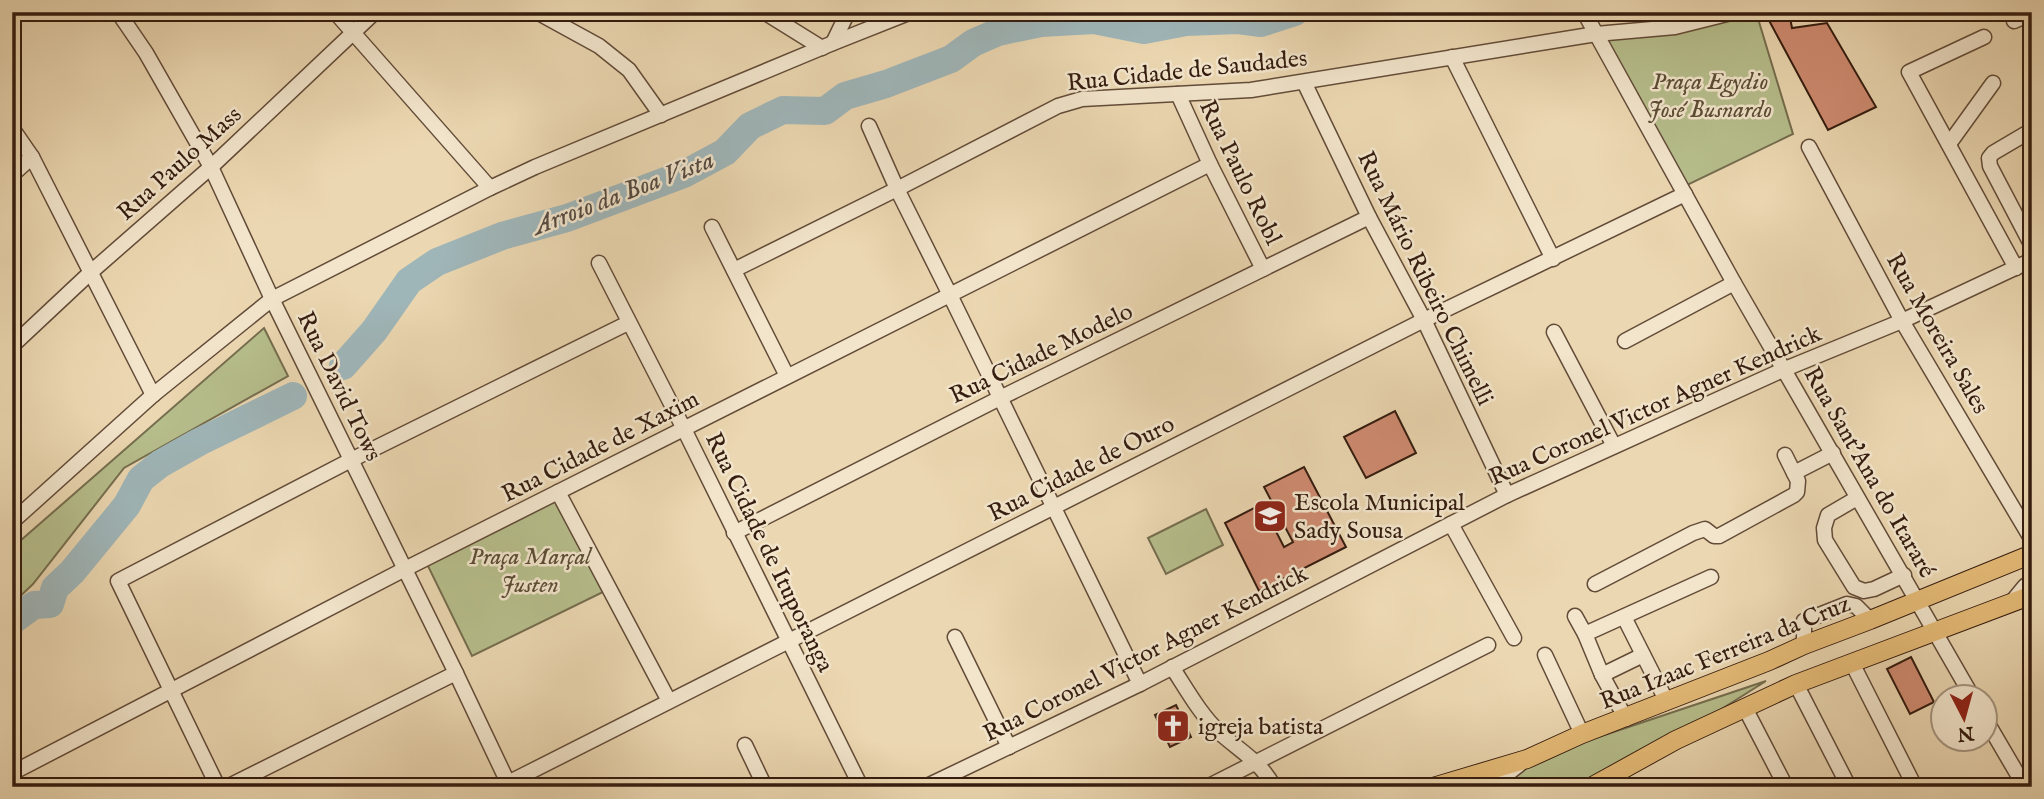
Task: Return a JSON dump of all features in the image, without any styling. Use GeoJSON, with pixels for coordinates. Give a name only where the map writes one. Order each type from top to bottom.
{"type":"FeatureCollection","features":[{"type":"Feature","properties":{"kind":"main road","name":"Rua Izaac Ferreira da Cruz"},"geometry":{"type":"LineString","coordinates":[[1433,787],[1527,759],[1582,734],[1626,719],[2032,554]]}},
{"type":"Feature","properties":{"kind":"main road"},"geometry":{"type":"LineString","coordinates":[[1591,787],[1676,740],[1796,684],[2032,595]]}},
{"type":"Feature","properties":{"kind":"street","name":"Rua David Tows"},"geometry":{"type":"LineString","coordinates":[[118,12],[146,53],[211,167],[271,299],[456,673],[506,785]]}},
{"type":"Feature","properties":{"kind":"street"},"geometry":{"type":"LineString","coordinates":[[335,12],[490,188]]}},
{"type":"Feature","properties":{"kind":"street","name":"Rua Paulo Mass"},"geometry":{"type":"LineString","coordinates":[[12,346],[91,272],[211,167],[375,12]]}},
{"type":"Feature","properties":{"kind":"street"},"geometry":{"type":"LineString","coordinates":[[537,12],[599,46],[629,70],[661,115]]}},
{"type":"Feature","properties":{"kind":"street"},"geometry":{"type":"LineString","coordinates":[[764,12],[827,45]]}},
{"type":"Feature","properties":{"kind":"street"},"geometry":{"type":"LineString","coordinates":[[827,45],[848,12]]}},
{"type":"Feature","properties":{"kind":"street"},"geometry":{"type":"LineString","coordinates":[[12,522],[153,395],[271,299],[490,188],[827,45],[882,18],[911,12]]}},
{"type":"Feature","properties":{"kind":"street","name":"Rua Sant'Ana do Itararé"},"geometry":{"type":"LineString","coordinates":[[1584,12],[1734,282],[1965,684]]}},
{"type":"Feature","properties":{"kind":"street","name":"Rua Cidade de Saudades"},"geometry":{"type":"LineString","coordinates":[[734,270],[1058,106],[1082,99],[1251,90],[1596,34],[1675,27],[1735,12]]}},
{"type":"Feature","properties":{"kind":"street"},"geometry":{"type":"LineString","coordinates":[[2014,21],[2032,13]]}},
{"type":"Feature","properties":{"kind":"street"},"geometry":{"type":"LineString","coordinates":[[1984,37],[1909,72],[2016,268]]}},
{"type":"Feature","properties":{"kind":"street"},"geometry":{"type":"LineString","coordinates":[[1452,57],[1553,258]]}},
{"type":"Feature","properties":{"kind":"street","name":"Rua Mário Ribeiro Chimelli"},"geometry":{"type":"LineString","coordinates":[[1304,82],[1369,217],[1424,320],[1507,495]]}},
{"type":"Feature","properties":{"kind":"street"},"geometry":{"type":"LineString","coordinates":[[1948,144],[1993,83]]}},
{"type":"Feature","properties":{"kind":"street","name":"Rua Paulo Robl"},"geometry":{"type":"LineString","coordinates":[[1178,94],[1263,269]]}},
{"type":"Feature","properties":{"kind":"street"},"geometry":{"type":"LineString","coordinates":[[869,125],[897,189],[1140,684]]}},
{"type":"Feature","properties":{"kind":"street"},"geometry":{"type":"LineString","coordinates":[[12,128],[32,157],[153,395]]}},
{"type":"Feature","properties":{"kind":"street"},"geometry":{"type":"LineString","coordinates":[[2032,130],[1989,158],[1990,166],[2032,246]]}},
{"type":"Feature","properties":{"kind":"street","name":"Rua Moreira Sales"},"geometry":{"type":"LineString","coordinates":[[1809,147],[1902,321],[2032,540]]}},
{"type":"Feature","properties":{"kind":"street"},"geometry":{"type":"LineString","coordinates":[[12,174],[32,157]]}},
{"type":"Feature","properties":{"kind":"street","name":"Rua Cidade de Xaxim"},"geometry":{"type":"LineString","coordinates":[[12,773],[405,569],[1210,164]]}},
{"type":"Feature","properties":{"kind":"street","name":"Rua Cidade de Ouro"},"geometry":{"type":"LineString","coordinates":[[506,785],[1424,320],[1685,194]]}},
{"type":"Feature","properties":{"kind":"street","name":"Rua Cidade Modelo"},"geometry":{"type":"LineString","coordinates":[[734,533],[1000,398],[1369,217]]}},
{"type":"Feature","properties":{"kind":"street"},"geometry":{"type":"LineString","coordinates":[[712,227],[787,376]]}},
{"type":"Feature","properties":{"kind":"street","name":"Rua Coronel Victor Agner Kendrick"},"geometry":{"type":"LineString","coordinates":[[925,787],[1140,684],[1507,495],[1785,369],[1902,321],[2032,260]]}},
{"type":"Feature","properties":{"kind":"street","name":"Rua Cidade de Ituporanga"},"geometry":{"type":"LineString","coordinates":[[599,263],[861,787]]}},
{"type":"Feature","properties":{"kind":"street"},"geometry":{"type":"LineString","coordinates":[[1625,341],[1734,282]]}},
{"type":"Feature","properties":{"kind":"street"},"geometry":{"type":"LineString","coordinates":[[218,787],[118,581],[351,460],[628,323]]}},
{"type":"Feature","properties":{"kind":"street"},"geometry":{"type":"LineString","coordinates":[[1554,332],[1614,446]]}},
{"type":"Feature","properties":{"kind":"street"},"geometry":{"type":"LineString","coordinates":[[1794,473],[1833,453]]}},
{"type":"Feature","properties":{"kind":"street"},"geometry":{"type":"LineString","coordinates":[[1595,583],[1693,533],[1705,529],[1714,536],[1719,536],[1794,495],[1799,486],[1785,455]]}},
{"type":"Feature","properties":{"kind":"street"},"geometry":{"type":"LineString","coordinates":[[558,492],[669,701]]}},
{"type":"Feature","properties":{"kind":"street"},"geometry":{"type":"LineString","coordinates":[[1857,498],[1828,515],[1824,528],[1825,540],[1854,587],[1864,591],[1874,589],[1904,575]]}},
{"type":"Feature","properties":{"kind":"street"},"geometry":{"type":"LineString","coordinates":[[1451,524],[1514,638]]}},
{"type":"Feature","properties":{"kind":"street"},"geometry":{"type":"LineString","coordinates":[[1585,634],[1711,577]]}},
{"type":"Feature","properties":{"kind":"street"},"geometry":{"type":"LineString","coordinates":[[2011,603],[2025,586],[2032,582]]}},
{"type":"Feature","properties":{"kind":"street"},"geometry":{"type":"LineString","coordinates":[[1575,616],[1626,719]]}},
{"type":"Feature","properties":{"kind":"street"},"geometry":{"type":"LineString","coordinates":[[1624,617],[1667,702]]}},
{"type":"Feature","properties":{"kind":"street"},"geometry":{"type":"LineString","coordinates":[[956,637],[1009,747]]}},
{"type":"Feature","properties":{"kind":"street"},"geometry":{"type":"LineString","coordinates":[[1207,787],[1488,645]]}},
{"type":"Feature","properties":{"kind":"street"},"geometry":{"type":"LineString","coordinates":[[1545,655],[1582,734]]}},
{"type":"Feature","properties":{"kind":"street"},"geometry":{"type":"LineString","coordinates":[[1602,675],[1643,655]]}},
{"type":"Feature","properties":{"kind":"street"},"geometry":{"type":"LineString","coordinates":[[1852,663],[1915,787]]}},
{"type":"Feature","properties":{"kind":"street"},"geometry":{"type":"LineString","coordinates":[[1172,667],[1200,711],[1220,733],[1256,762],[1274,787]]}},
{"type":"Feature","properties":{"kind":"street"},"geometry":{"type":"LineString","coordinates":[[228,787],[456,673]]}},
{"type":"Feature","properties":{"kind":"street"},"geometry":{"type":"LineString","coordinates":[[1796,684],[1849,787]]}},
{"type":"Feature","properties":{"kind":"street"},"geometry":{"type":"LineString","coordinates":[[1745,708],[1786,787]]}},
{"type":"Feature","properties":{"kind":"street"},"geometry":{"type":"LineString","coordinates":[[1998,741],[2025,787]]}},
{"type":"Feature","properties":{"kind":"street"},"geometry":{"type":"LineString","coordinates":[[745,745],[765,787]]}},
{"type":"Feature","properties":{"kind":"street"},"geometry":{"type":"LineString","coordinates":[[1491,787],[1527,759]]}},
{"type":"Feature","properties":{"kind":"green space","name":"Praça Egydio José Busnardo"},"geometry":{"type":"Polygon","coordinates":[[[1743,12],[1756,12],[1793,134],[1683,187],[1599,35],[1675,29],[1743,12]]]}},
{"type":"Feature","properties":{"kind":"green space"},"geometry":{"type":"Polygon","coordinates":[[[264,328],[288,376],[124,468],[33,584],[12,604],[12,548],[264,328]]]}},
{"type":"Feature","properties":{"kind":"green space","name":"Praça Marçal Justen"},"geometry":{"type":"Polygon","coordinates":[[[557,497],[603,592],[472,656],[427,564],[557,497]]]}},
{"type":"Feature","properties":{"kind":"green space"},"geometry":{"type":"Polygon","coordinates":[[[1206,509],[1223,545],[1166,574],[1148,538],[1206,509]]]}},
{"type":"Feature","properties":{"kind":"green space"},"geometry":{"type":"Polygon","coordinates":[[[1766,681],[1666,744],[1588,787],[1495,787],[1527,761],[1766,681]]]}},
{"type":"Feature","properties":{"kind":"building"},"geometry":{"type":"Polygon","coordinates":[[[1789,12],[1792,28],[1827,23],[1876,107],[1828,130],[1765,13],[1789,12]]]}},
{"type":"Feature","properties":{"kind":"building"},"geometry":{"type":"Polygon","coordinates":[[[1395,411],[1416,453],[1366,478],[1344,437],[1395,411]]]}},
{"type":"Feature","properties":{"kind":"building"},"geometry":{"type":"Polygon","coordinates":[[[1304,467],[1346,547],[1259,591],[1225,523],[1262,504],[1284,547],[1293,542],[1264,487],[1304,467]]]}},
{"type":"Feature","properties":{"kind":"building"},"geometry":{"type":"Polygon","coordinates":[[[1911,657],[1928,690],[1928,705],[1910,714],[1887,669],[1911,657]]]}},
{"type":"Feature","properties":{"kind":"building","name":"igreja batista"},"geometry":{"type":"Polygon","coordinates":[[[1176,705],[1191,737],[1170,747],[1155,715],[1176,705]]]}},
{"type":"Feature","properties":{"kind":"waterway","name":"Arroio da Boa Vista"},"geometry":{"type":"LineString","coordinates":[[343,366],[374,331],[409,281],[437,262],[502,236],[567,218],[684,174],[725,152],[750,126],[783,110],[825,111],[845,96],[886,84],[951,59],[973,43],[998,32],[1041,23],[1094,20],[1144,30],[1186,22],[1238,20],[1261,23],[1295,12]]}},
{"type":"Feature","properties":{"kind":"waterway","name":"Arroio da Boa Vista"},"geometry":{"type":"LineString","coordinates":[[12,621],[34,605],[50,604],[55,588],[72,572],[127,505],[141,479],[160,464],[199,442],[293,396]]}},
{"type":"Feature","properties":{"kind":"place","name":"Escola Municipal Sady Sousa"},"geometry":{"type":"Point","coordinates":[1270,516]}},
{"type":"Feature","properties":{"kind":"place","name":"igreja batista"},"geometry":{"type":"Point","coordinates":[1173,726]}}]}
